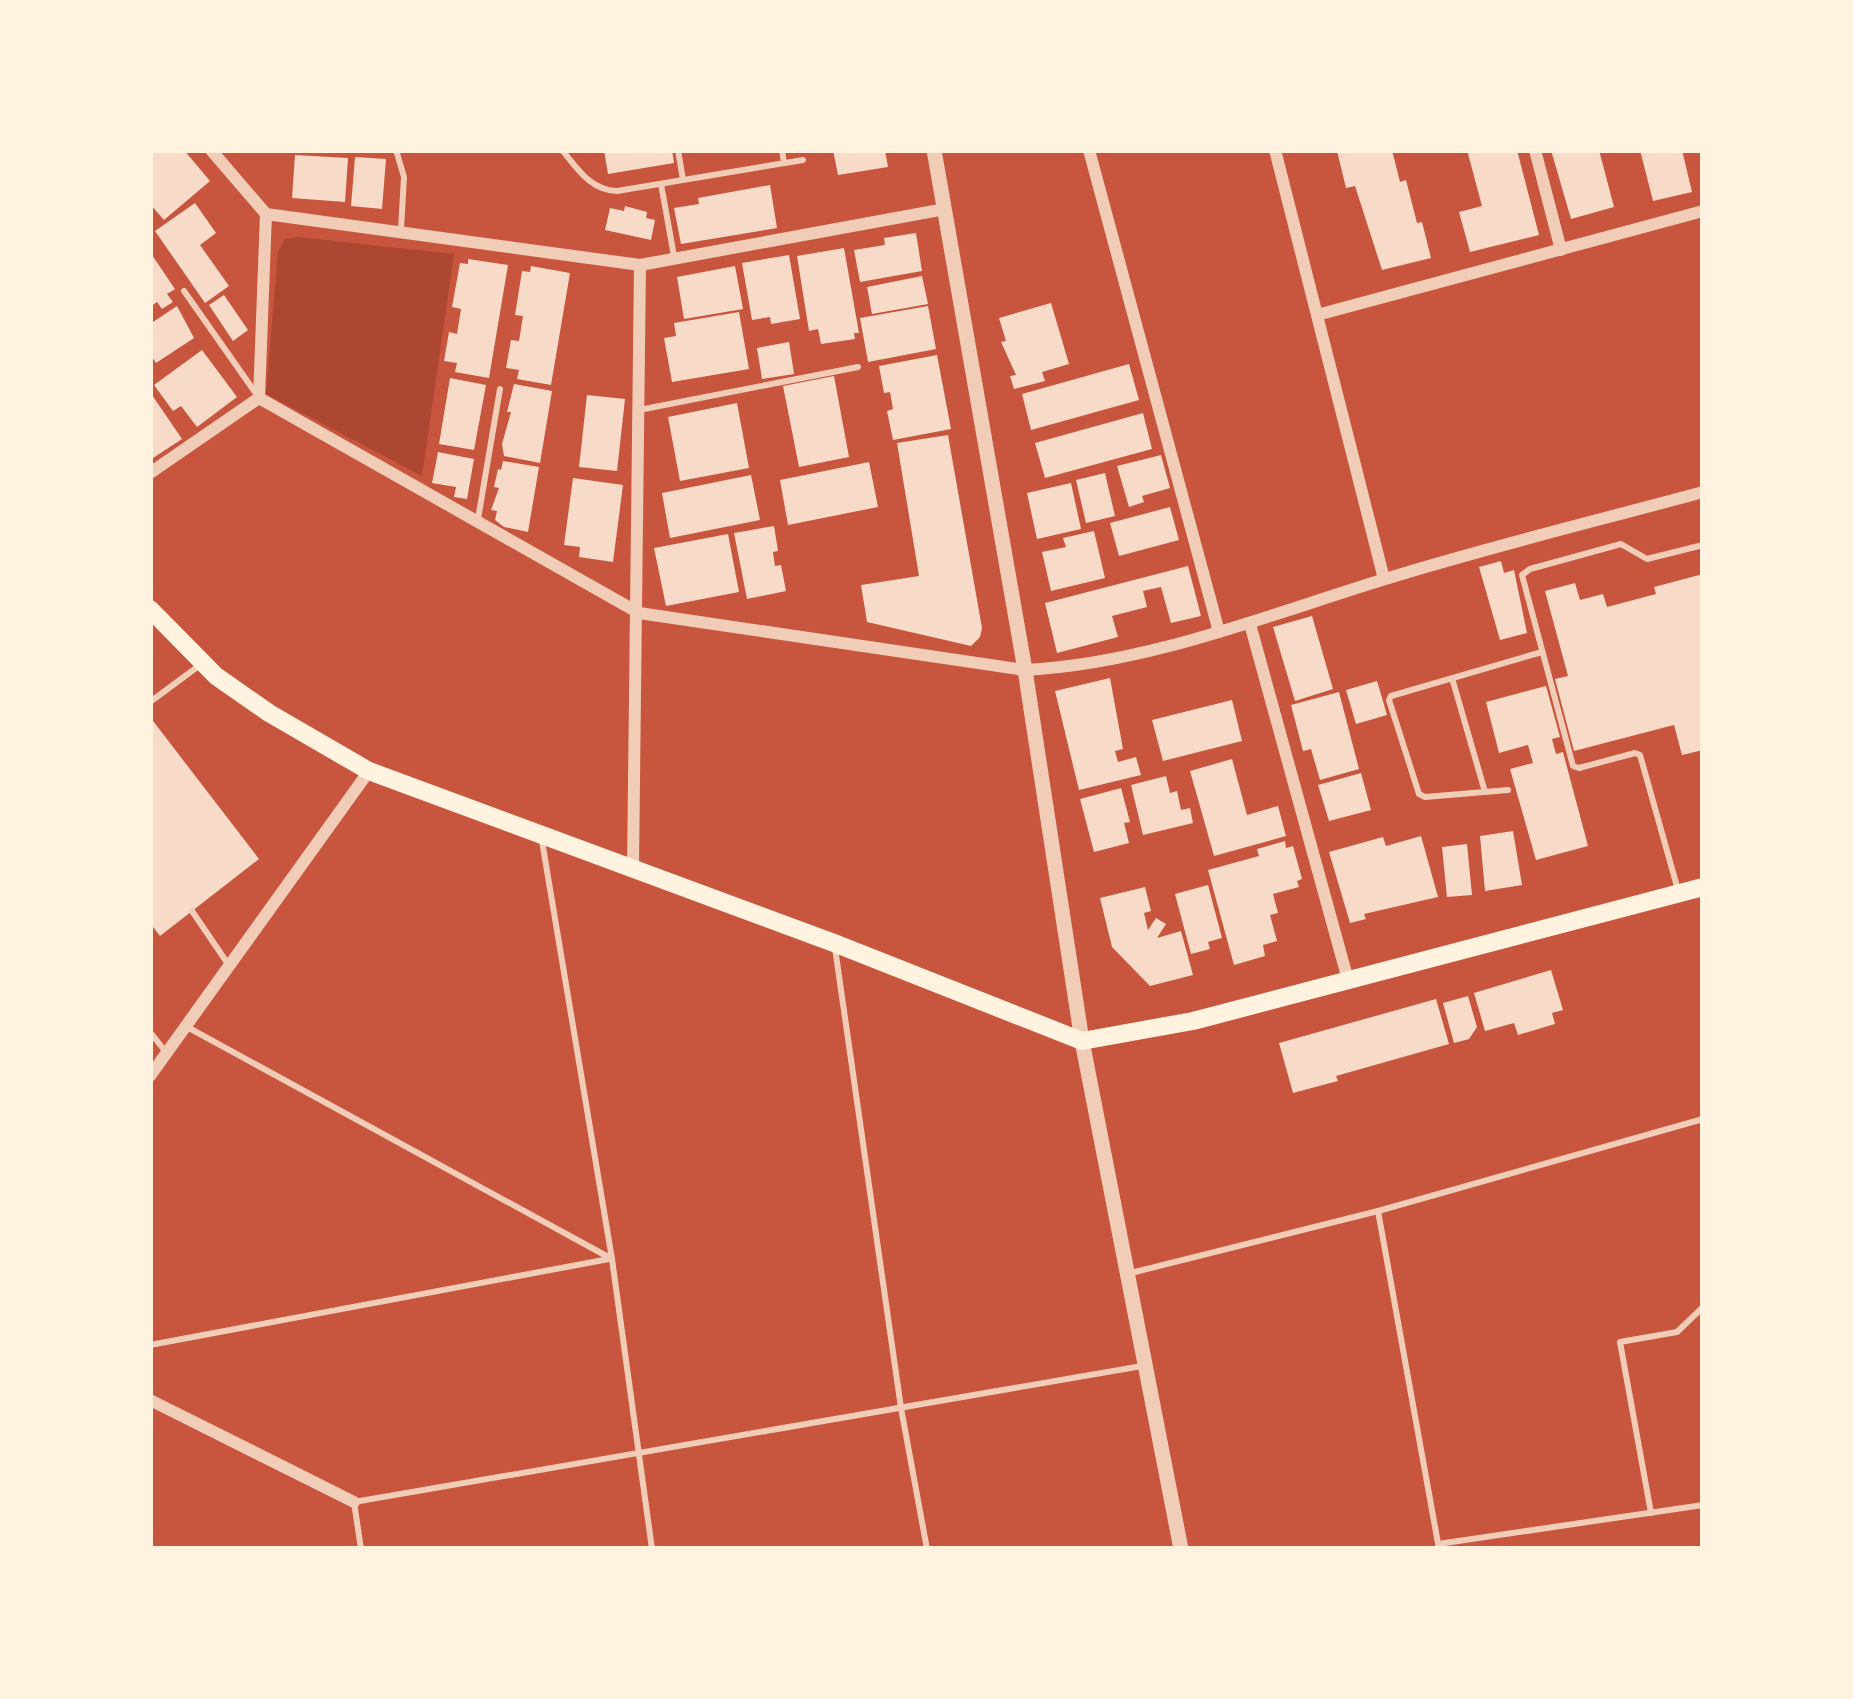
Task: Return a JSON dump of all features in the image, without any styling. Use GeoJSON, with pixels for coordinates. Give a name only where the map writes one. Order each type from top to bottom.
{"type":"FeatureCollection","features":[{"type":"Feature","properties":{"kind":"main road"},"geometry":{"type":"LineString","coordinates":[[150,609],[202,663],[269,713],[369,771],[834,943],[1082,1041],[1193,1021],[1703,887]]}},
{"type":"Feature","properties":{"kind":"street"},"geometry":{"type":"LineString","coordinates":[[934,150],[1025,670],[1082,1041],[1181,1549]]}},
{"type":"Feature","properties":{"kind":"street"},"geometry":{"type":"LineString","coordinates":[[1089,150],[1219,632]]}},
{"type":"Feature","properties":{"kind":"street"},"geometry":{"type":"LineString","coordinates":[[1275,150],[1384,579]]}},
{"type":"Feature","properties":{"kind":"street"},"geometry":{"type":"LineString","coordinates":[[1535,150],[1561,250]]}},
{"type":"Feature","properties":{"kind":"street"},"geometry":{"type":"LineString","coordinates":[[216,156],[266,214],[640,266],[945,209]]}},
{"type":"Feature","properties":{"kind":"street"},"geometry":{"type":"LineString","coordinates":[[1317,315],[1703,211]]}},
{"type":"Feature","properties":{"kind":"street"},"geometry":{"type":"LineString","coordinates":[[259,398],[266,214]]}},
{"type":"Feature","properties":{"kind":"street"},"geometry":{"type":"LineString","coordinates":[[633,867],[640,266]]}},
{"type":"Feature","properties":{"kind":"street"},"geometry":{"type":"LineString","coordinates":[[150,473],[259,398]]}},
{"type":"Feature","properties":{"kind":"street"},"geometry":{"type":"LineString","coordinates":[[259,398],[639,613],[1025,670],[1078,664],[1250,624],[1384,579],[1703,492]]}},
{"type":"Feature","properties":{"kind":"street"},"geometry":{"type":"LineString","coordinates":[[1250,624],[1348,980]]}},
{"type":"Feature","properties":{"kind":"street"},"geometry":{"type":"LineString","coordinates":[[150,1076],[369,771]]}},
{"type":"Feature","properties":{"kind":"street"},"geometry":{"type":"LineString","coordinates":[[150,1400],[354,1502]]}},
{"type":"Feature","properties":{"kind":"lane"},"geometry":{"type":"LineString","coordinates":[[216,156],[234,150]]}},
{"type":"Feature","properties":{"kind":"lane"},"geometry":{"type":"LineString","coordinates":[[396,150],[404,177],[401,233]]}},
{"type":"Feature","properties":{"kind":"lane"},"geometry":{"type":"LineString","coordinates":[[562,150],[586,179],[607,190],[803,160]]}},
{"type":"Feature","properties":{"kind":"lane"},"geometry":{"type":"LineString","coordinates":[[678,150],[683,180]]}},
{"type":"Feature","properties":{"kind":"lane"},"geometry":{"type":"LineString","coordinates":[[782,150],[784,163]]}},
{"type":"Feature","properties":{"kind":"lane"},"geometry":{"type":"LineString","coordinates":[[661,184],[674,259]]}},
{"type":"Feature","properties":{"kind":"lane"},"geometry":{"type":"LineString","coordinates":[[184,291],[259,398]]}},
{"type":"Feature","properties":{"kind":"lane"},"geometry":{"type":"LineString","coordinates":[[639,410],[858,367]]}},
{"type":"Feature","properties":{"kind":"lane"},"geometry":{"type":"LineString","coordinates":[[478,520],[500,389]]}},
{"type":"Feature","properties":{"kind":"lane"},"geometry":{"type":"LineString","coordinates":[[1679,893],[1640,754],[1574,766],[1522,580],[1526,570],[1621,544],[1647,560],[1703,545]]}},
{"type":"Feature","properties":{"kind":"lane"},"geometry":{"type":"LineString","coordinates":[[1508,790],[1418,794],[1389,704],[1391,696],[1542,652]]}},
{"type":"Feature","properties":{"kind":"lane"},"geometry":{"type":"LineString","coordinates":[[150,702],[202,663]]}},
{"type":"Feature","properties":{"kind":"lane"},"geometry":{"type":"LineString","coordinates":[[1452,678],[1485,792]]}},
{"type":"Feature","properties":{"kind":"lane"},"geometry":{"type":"LineString","coordinates":[[541,837],[612,1259],[652,1549]]}},
{"type":"Feature","properties":{"kind":"lane"},"geometry":{"type":"LineString","coordinates":[[192,911],[230,967]]}},
{"type":"Feature","properties":{"kind":"lane"},"geometry":{"type":"LineString","coordinates":[[834,943],[901,1408],[927,1549]]}},
{"type":"Feature","properties":{"kind":"lane"},"geometry":{"type":"LineString","coordinates":[[188,1027],[612,1259]]}},
{"type":"Feature","properties":{"kind":"lane"},"geometry":{"type":"LineString","coordinates":[[150,1031],[167,1054]]}},
{"type":"Feature","properties":{"kind":"lane"},"geometry":{"type":"LineString","coordinates":[[1128,1274],[1378,1211],[1703,1119]]}},
{"type":"Feature","properties":{"kind":"lane"},"geometry":{"type":"LineString","coordinates":[[1378,1211],[1438,1546],[1703,1505]]}},
{"type":"Feature","properties":{"kind":"lane"},"geometry":{"type":"LineString","coordinates":[[150,1345],[612,1259]]}},
{"type":"Feature","properties":{"kind":"lane"},"geometry":{"type":"LineString","coordinates":[[1652,1514],[1620,1342],[1677,1332],[1703,1307]]}},
{"type":"Feature","properties":{"kind":"lane"},"geometry":{"type":"LineString","coordinates":[[361,1549],[354,1502],[1145,1365]]}},
{"type":"Feature","properties":{"kind":"shaded area"},"geometry":{"type":"Polygon","coordinates":[[[285,239],[454,254],[422,476],[266,394],[278,252],[285,239]]]}},
{"type":"Feature","properties":{"kind":"building"},"geometry":{"type":"Polygon","coordinates":[[[150,150],[184,150],[210,181],[164,220],[150,204],[150,150]]]}},
{"type":"Feature","properties":{"kind":"building"},"geometry":{"type":"Polygon","coordinates":[[[604,150],[672,150],[674,163],[608,174],[604,150]]]}},
{"type":"Feature","properties":{"kind":"building"},"geometry":{"type":"Polygon","coordinates":[[[833,150],[885,150],[888,167],[838,175],[833,150]]]}},
{"type":"Feature","properties":{"kind":"building"},"geometry":{"type":"Polygon","coordinates":[[[1392,150],[1417,223],[1422,222],[1431,258],[1382,270],[1355,186],[1346,188],[1337,151],[1392,150]]]}},
{"type":"Feature","properties":{"kind":"building"},"geometry":{"type":"Polygon","coordinates":[[[1467,150],[1517,150],[1539,235],[1470,252],[1459,212],[1482,206],[1467,150]]]}},
{"type":"Feature","properties":{"kind":"building"},"geometry":{"type":"Polygon","coordinates":[[[1551,150],[1599,150],[1614,207],[1571,219],[1551,150]]]}},
{"type":"Feature","properties":{"kind":"building"},"geometry":{"type":"Polygon","coordinates":[[[1640,150],[1682,150],[1692,192],[1653,201],[1640,150]]]}},
{"type":"Feature","properties":{"kind":"building"},"geometry":{"type":"Polygon","coordinates":[[[295,155],[348,158],[345,202],[292,198],[295,155]]]}},
{"type":"Feature","properties":{"kind":"building"},"geometry":{"type":"Polygon","coordinates":[[[355,157],[386,159],[382,209],[351,206],[355,157]]]}},
{"type":"Feature","properties":{"kind":"building"},"geometry":{"type":"Polygon","coordinates":[[[770,185],[777,228],[681,244],[674,208],[699,204],[698,198],[770,185]]]}},
{"type":"Feature","properties":{"kind":"building"},"geometry":{"type":"Polygon","coordinates":[[[195,203],[216,233],[200,245],[229,286],[205,303],[155,231],[195,203]]]}},
{"type":"Feature","properties":{"kind":"building"},"geometry":{"type":"Polygon","coordinates":[[[625,206],[647,212],[646,218],[655,220],[651,240],[605,230],[610,208],[624,211],[625,206]]]}},
{"type":"Feature","properties":{"kind":"building"},"geometry":{"type":"Polygon","coordinates":[[[916,233],[922,271],[860,282],[854,250],[885,245],[884,238],[916,233]]]}},
{"type":"Feature","properties":{"kind":"building"},"geometry":{"type":"Polygon","coordinates":[[[844,248],[859,333],[854,333],[855,339],[821,344],[818,329],[809,331],[797,256],[844,248]]]}},
{"type":"Feature","properties":{"kind":"building"},"geometry":{"type":"Polygon","coordinates":[[[150,252],[175,289],[167,294],[173,302],[162,309],[157,302],[150,307],[150,252]]]}},
{"type":"Feature","properties":{"kind":"building"},"geometry":{"type":"Polygon","coordinates":[[[789,255],[800,319],[771,324],[770,317],[752,320],[742,263],[789,255]]]}},
{"type":"Feature","properties":{"kind":"building"},"geometry":{"type":"Polygon","coordinates":[[[468,259],[508,265],[489,378],[455,372],[457,363],[444,361],[449,332],[457,334],[461,309],[452,307],[460,263],[468,264],[468,259]]]}},
{"type":"Feature","properties":{"kind":"building"},"geometry":{"type":"Polygon","coordinates":[[[531,266],[570,273],[551,385],[517,379],[519,370],[506,368],[511,340],[519,341],[523,316],[515,315],[522,271],[530,272],[531,266]]]}},
{"type":"Feature","properties":{"kind":"building"},"geometry":{"type":"Polygon","coordinates":[[[735,266],[743,309],[684,319],[677,277],[735,266]]]}},
{"type":"Feature","properties":{"kind":"building"},"geometry":{"type":"Polygon","coordinates":[[[922,276],[928,304],[872,314],[867,287],[922,276]]]}},
{"type":"Feature","properties":{"kind":"building"},"geometry":{"type":"Polygon","coordinates":[[[224,295],[248,330],[233,341],[209,305],[224,295]]]}},
{"type":"Feature","properties":{"kind":"building"},"geometry":{"type":"Polygon","coordinates":[[[1051,303],[1069,364],[1042,372],[1045,381],[1014,389],[1010,376],[1016,375],[1001,342],[1006,341],[999,318],[1051,303]]]}},
{"type":"Feature","properties":{"kind":"building"},"geometry":{"type":"Polygon","coordinates":[[[177,306],[194,338],[156,363],[150,354],[150,324],[177,306]]]}},
{"type":"Feature","properties":{"kind":"building"},"geometry":{"type":"Polygon","coordinates":[[[928,306],[936,349],[868,362],[860,318],[928,306]]]}},
{"type":"Feature","properties":{"kind":"building"},"geometry":{"type":"Polygon","coordinates":[[[739,312],[749,369],[672,382],[664,338],[676,336],[674,323],[739,312]]]}},
{"type":"Feature","properties":{"kind":"building"},"geometry":{"type":"Polygon","coordinates":[[[789,342],[794,374],[762,379],[757,348],[789,342]]]}},
{"type":"Feature","properties":{"kind":"building"},"geometry":{"type":"Polygon","coordinates":[[[202,350],[237,397],[197,427],[181,406],[173,411],[154,385],[202,350]]]}},
{"type":"Feature","properties":{"kind":"building"},"geometry":{"type":"Polygon","coordinates":[[[937,355],[951,429],[893,440],[887,411],[893,409],[890,392],[884,393],[879,366],[937,355]]]}},
{"type":"Feature","properties":{"kind":"building"},"geometry":{"type":"Polygon","coordinates":[[[1129,364],[1139,400],[1031,430],[1022,394],[1129,364]]]}},
{"type":"Feature","properties":{"kind":"building"},"geometry":{"type":"Polygon","coordinates":[[[834,376],[849,457],[799,467],[783,386],[834,376]]]}},
{"type":"Feature","properties":{"kind":"building"},"geometry":{"type":"Polygon","coordinates":[[[450,378],[486,385],[474,450],[439,444],[450,378]]]}},
{"type":"Feature","properties":{"kind":"building"},"geometry":{"type":"Polygon","coordinates":[[[514,384],[552,391],[540,463],[504,456],[502,444],[514,384]]]}},
{"type":"Feature","properties":{"kind":"building"},"geometry":{"type":"Polygon","coordinates":[[[150,392],[182,439],[150,460],[150,392]]]}},
{"type":"Feature","properties":{"kind":"building"},"geometry":{"type":"Polygon","coordinates":[[[587,395],[625,399],[617,471],[579,467],[587,395]]]}},
{"type":"Feature","properties":{"kind":"building"},"geometry":{"type":"Polygon","coordinates":[[[737,403],[749,468],[680,481],[668,417],[737,403]]]}},
{"type":"Feature","properties":{"kind":"building"},"geometry":{"type":"Polygon","coordinates":[[[1143,413],[1152,449],[1045,478],[1035,443],[1143,413]]]}},
{"type":"Feature","properties":{"kind":"building"},"geometry":{"type":"Polygon","coordinates":[[[948,435],[982,628],[971,646],[867,622],[861,585],[919,576],[897,443],[948,435]]]}},
{"type":"Feature","properties":{"kind":"building"},"geometry":{"type":"Polygon","coordinates":[[[438,452],[474,459],[467,499],[454,497],[456,487],[432,483],[438,452]]]}},
{"type":"Feature","properties":{"kind":"building"},"geometry":{"type":"Polygon","coordinates":[[[1161,455],[1170,488],[1142,496],[1144,502],[1129,507],[1117,466],[1161,455]]]}},
{"type":"Feature","properties":{"kind":"building"},"geometry":{"type":"Polygon","coordinates":[[[503,461],[539,467],[528,532],[504,527],[495,520],[497,511],[491,510],[503,461]]]}},
{"type":"Feature","properties":{"kind":"building"},"geometry":{"type":"Polygon","coordinates":[[[869,462],[878,507],[788,525],[780,480],[869,462]]]}},
{"type":"Feature","properties":{"kind":"building"},"geometry":{"type":"Polygon","coordinates":[[[1105,473],[1115,516],[1086,523],[1076,480],[1105,473]]]}},
{"type":"Feature","properties":{"kind":"building"},"geometry":{"type":"Polygon","coordinates":[[[751,475],[760,520],[670,538],[662,493],[751,475]]]}},
{"type":"Feature","properties":{"kind":"building"},"geometry":{"type":"Polygon","coordinates":[[[573,478],[623,485],[613,562],[579,557],[580,547],[564,545],[573,478]]]}},
{"type":"Feature","properties":{"kind":"building"},"geometry":{"type":"Polygon","coordinates":[[[1071,483],[1081,529],[1037,539],[1027,493],[1071,483]]]}},
{"type":"Feature","properties":{"kind":"building"},"geometry":{"type":"Polygon","coordinates":[[[1170,507],[1179,540],[1119,556],[1110,523],[1170,507]]]}},
{"type":"Feature","properties":{"kind":"building"},"geometry":{"type":"Polygon","coordinates":[[[774,526],[775,566],[781,565],[786,591],[747,599],[734,533],[774,526]]]}},
{"type":"Feature","properties":{"kind":"building"},"geometry":{"type":"Polygon","coordinates":[[[1094,531],[1105,578],[1051,591],[1042,552],[1066,547],[1063,538],[1094,531]]]}},
{"type":"Feature","properties":{"kind":"building"},"geometry":{"type":"Polygon","coordinates":[[[728,534],[739,592],[666,606],[654,548],[728,534]]]}},
{"type":"Feature","properties":{"kind":"building"},"geometry":{"type":"Polygon","coordinates":[[[1501,561],[1504,573],[1514,570],[1527,633],[1500,640],[1479,567],[1501,561]]]}},
{"type":"Feature","properties":{"kind":"building"},"geometry":{"type":"Polygon","coordinates":[[[1188,566],[1201,616],[1171,623],[1161,587],[1143,591],[1147,607],[1112,616],[1118,637],[1057,653],[1045,603],[1188,566]]]}},
{"type":"Feature","properties":{"kind":"building"},"geometry":{"type":"Polygon","coordinates":[[[1703,574],[1703,750],[1682,755],[1674,725],[1574,751],[1555,679],[1568,676],[1545,591],[1575,583],[1580,600],[1603,594],[1607,607],[1656,594],[1654,587],[1703,574]]]}},
{"type":"Feature","properties":{"kind":"building"},"geometry":{"type":"Polygon","coordinates":[[[1312,616],[1333,689],[1295,701],[1273,627],[1312,616]]]}},
{"type":"Feature","properties":{"kind":"building"},"geometry":{"type":"Polygon","coordinates":[[[1110,678],[1123,749],[1115,751],[1118,762],[1136,757],[1141,775],[1079,790],[1055,691],[1110,678]]]}},
{"type":"Feature","properties":{"kind":"building"},"geometry":{"type":"Polygon","coordinates":[[[1377,681],[1387,715],[1356,724],[1346,690],[1377,681]]]}},
{"type":"Feature","properties":{"kind":"building"},"geometry":{"type":"Polygon","coordinates":[[[1546,686],[1560,737],[1552,739],[1556,754],[1563,752],[1588,846],[1536,860],[1510,769],[1533,763],[1528,745],[1499,753],[1486,702],[1546,686]]]}},
{"type":"Feature","properties":{"kind":"building"},"geometry":{"type":"Polygon","coordinates":[[[1339,692],[1359,769],[1320,780],[1311,749],[1303,751],[1291,705],[1339,692]]]}},
{"type":"Feature","properties":{"kind":"building"},"geometry":{"type":"Polygon","coordinates":[[[1232,700],[1242,741],[1163,761],[1152,720],[1232,700]]]}},
{"type":"Feature","properties":{"kind":"building"},"geometry":{"type":"Polygon","coordinates":[[[150,717],[259,859],[160,936],[150,923],[150,717]]]}},
{"type":"Feature","properties":{"kind":"building"},"geometry":{"type":"Polygon","coordinates":[[[1232,759],[1247,815],[1278,806],[1286,836],[1214,856],[1190,771],[1232,759]]]}},
{"type":"Feature","properties":{"kind":"building"},"geometry":{"type":"Polygon","coordinates":[[[1361,773],[1371,810],[1329,821],[1318,785],[1361,773]]]}},
{"type":"Feature","properties":{"kind":"building"},"geometry":{"type":"Polygon","coordinates":[[[1166,776],[1170,793],[1177,791],[1181,810],[1190,808],[1193,823],[1143,835],[1131,785],[1166,776]]]}},
{"type":"Feature","properties":{"kind":"building"},"geometry":{"type":"Polygon","coordinates":[[[1121,788],[1130,822],[1124,823],[1129,843],[1094,852],[1080,799],[1121,788]]]}},
{"type":"Feature","properties":{"kind":"building"},"geometry":{"type":"Polygon","coordinates":[[[1513,831],[1522,885],[1485,891],[1480,836],[1513,831]]]}},
{"type":"Feature","properties":{"kind":"building"},"geometry":{"type":"Polygon","coordinates":[[[1421,836],[1438,897],[1364,914],[1366,919],[1350,923],[1329,852],[1383,837],[1386,846],[1421,836]]]}},
{"type":"Feature","properties":{"kind":"building"},"geometry":{"type":"Polygon","coordinates":[[[1285,841],[1286,848],[1293,846],[1302,879],[1297,881],[1299,887],[1273,894],[1278,913],[1270,915],[1277,941],[1263,945],[1265,956],[1234,965],[1208,870],[1259,856],[1257,849],[1285,841]]]}},
{"type":"Feature","properties":{"kind":"building"},"geometry":{"type":"Polygon","coordinates":[[[1467,844],[1472,895],[1447,897],[1442,847],[1467,844]]]}},
{"type":"Feature","properties":{"kind":"building"},"geometry":{"type":"Polygon","coordinates":[[[1208,885],[1222,938],[1208,942],[1210,949],[1191,954],[1175,894],[1208,885]]]}},
{"type":"Feature","properties":{"kind":"building"},"geometry":{"type":"Polygon","coordinates":[[[1145,887],[1151,911],[1144,913],[1148,930],[1156,918],[1166,924],[1157,938],[1181,931],[1193,975],[1150,986],[1112,947],[1100,898],[1145,887]]]}},
{"type":"Feature","properties":{"kind":"building"},"geometry":{"type":"Polygon","coordinates":[[[1551,970],[1563,1010],[1552,1013],[1555,1024],[1518,1035],[1514,1023],[1485,1031],[1474,993],[1551,970]]]}},
{"type":"Feature","properties":{"kind":"building"},"geometry":{"type":"Polygon","coordinates":[[[1468,996],[1477,1027],[1469,1039],[1454,1043],[1443,1003],[1468,996]]]}},
{"type":"Feature","properties":{"kind":"building"},"geometry":{"type":"Polygon","coordinates":[[[1436,999],[1449,1044],[1293,1093],[1279,1043],[1436,999]]]}}]}
